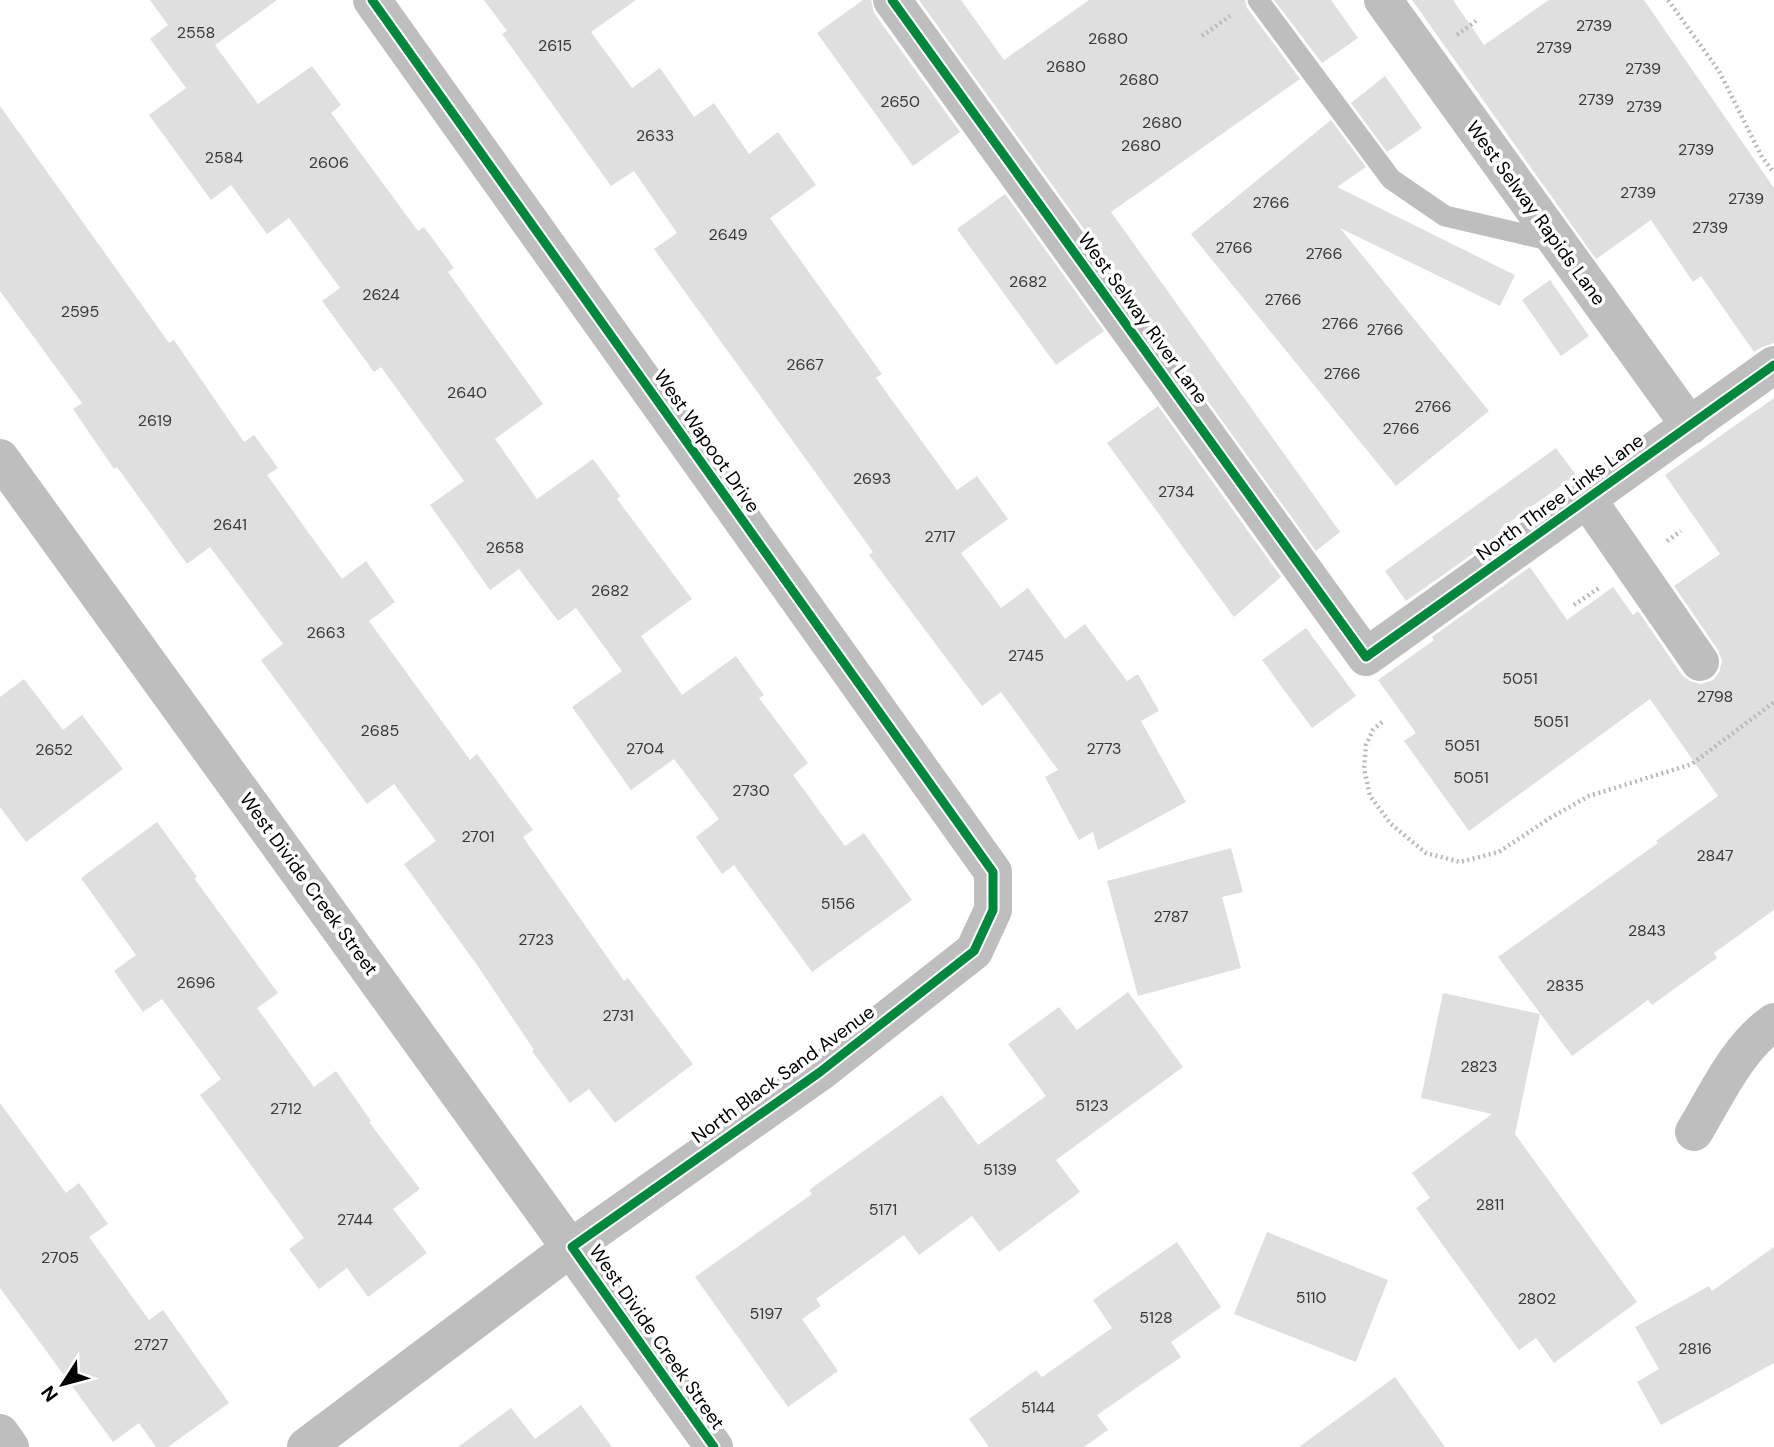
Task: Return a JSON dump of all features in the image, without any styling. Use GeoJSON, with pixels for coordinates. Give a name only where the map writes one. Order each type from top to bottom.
{"type":"FeatureCollection","features":[{"type":"Feature","properties":{"kind":"street","name":"West Wapoot Drive"},"geometry":{"type":"LineString","coordinates":[[372,0],[992,872],[993,909]]}},
{"type":"Feature","properties":{"kind":"street","name":"West Selway River Lane"},"geometry":{"type":"LineString","coordinates":[[892,0],[1366,657]]}},
{"type":"Feature","properties":{"kind":"street","name":"West Selway Rapids Lane"},"geometry":{"type":"LineString","coordinates":[[1383,0],[1689,426]]}},
{"type":"Feature","properties":{"kind":"street","name":"North Three Links Lane"},"geometry":{"type":"LineString","coordinates":[[1366,657],[1774,365]]}},
{"type":"Feature","properties":{"kind":"street","name":"West Divide Creek Street"},"geometry":{"type":"LineString","coordinates":[[0,458],[714,1447]]}},
{"type":"Feature","properties":{"kind":"street"},"geometry":{"type":"LineString","coordinates":[[1587,499],[1700,662]]}},
{"type":"Feature","properties":{"kind":"street","name":"North Black Sand Avenue"},"geometry":{"type":"LineString","coordinates":[[306,1447],[572,1247],[820,1072],[974,951],[993,909]]}},
{"type":"Feature","properties":{"kind":"street"},"geometry":{"type":"LineString","coordinates":[[1694,1132],[1742,1052],[1774,1022]]}},
{"type":"Feature","properties":{"kind":"street"},"geometry":{"type":"LineString","coordinates":[[0,1433],[10,1447]]}},
{"type":"Feature","properties":{"kind":"lane"},"geometry":{"type":"LineString","coordinates":[[1258,0],[1391,179],[1445,216],[1557,243]]}},
{"type":"Feature","properties":{"kind":"path"},"geometry":{"type":"LineString","coordinates":[[1668,0],[1719,71],[1762,156],[1774,173]]}},
{"type":"Feature","properties":{"kind":"path"},"geometry":{"type":"LineString","coordinates":[[1202,36],[1232,14]]}},
{"type":"Feature","properties":{"kind":"path"},"geometry":{"type":"LineString","coordinates":[[1382,722],[1373,730],[1366,746],[1364,768],[1370,796],[1391,824],[1426,853],[1460,862],[1499,852],[1589,796],[1692,764],[1774,702]]}},
{"type":"Feature","properties":{"kind":"building"},"geometry":{"type":"Polygon","coordinates":[[[150,0],[277,0],[215,45],[258,104],[312,66],[341,105],[331,113],[418,231],[424,227],[454,268],[448,272],[543,404],[495,439],[537,499],[593,459],[620,496],[617,499],[692,599],[641,636],[682,695],[736,656],[764,695],[759,698],[808,763],[793,775],[845,846],[864,833],[912,900],[812,972],[734,865],[722,874],[696,837],[719,819],[674,759],[631,790],[572,707],[622,671],[576,608],[558,621],[519,569],[490,590],[430,505],[464,481],[381,367],[374,372],[322,301],[340,288],[289,218],[267,234],[231,185],[211,200],[149,115],[186,88],[150,39],[168,25],[150,0]]]}},
{"type":"Feature","properties":{"kind":"building"},"geometry":{"type":"Polygon","coordinates":[[[484,0],[636,0],[591,32],[632,88],[660,68],[694,117],[714,103],[749,154],[778,132],[816,185],[770,218],[882,374],[876,378],[957,490],[977,476],[1008,519],[961,553],[1001,608],[1028,588],[1065,639],[1085,624],[1127,681],[1138,674],[1159,711],[1141,721],[1186,802],[1098,850],[1093,832],[1079,840],[1045,777],[1058,770],[1001,692],[982,706],[869,555],[873,552],[654,249],[677,233],[634,171],[611,186],[502,34],[507,31],[484,0]]]}},
{"type":"Feature","properties":{"kind":"building"},"geometry":{"type":"Polygon","coordinates":[[[863,0],[871,0],[874,13],[960,132],[913,166],[817,33],[863,0]]]}},
{"type":"Feature","properties":{"kind":"building"},"geometry":{"type":"Polygon","coordinates":[[[919,0],[961,0],[1004,60],[1089,0],[1245,0],[1247,8],[1300,79],[1111,212],[1340,532],[1316,551],[919,0]]]}},
{"type":"Feature","properties":{"kind":"building"},"geometry":{"type":"Polygon","coordinates":[[[1274,0],[1331,0],[1358,38],[1322,63],[1274,0]]]}},
{"type":"Feature","properties":{"kind":"building"},"geometry":{"type":"Polygon","coordinates":[[[1412,0],[1453,0],[1484,45],[1549,0],[1644,0],[1774,188],[1774,343],[1754,352],[1701,276],[1693,282],[1651,220],[1596,259],[1412,0]]]}},
{"type":"Feature","properties":{"kind":"building"},"geometry":{"type":"Polygon","coordinates":[[[1385,76],[1422,128],[1387,152],[1351,103],[1385,76]]]}},
{"type":"Feature","properties":{"kind":"building"},"geometry":{"type":"Polygon","coordinates":[[[0,106],[169,343],[174,340],[244,442],[254,435],[278,468],[267,475],[342,579],[366,561],[395,602],[369,621],[470,760],[477,754],[533,830],[523,837],[624,981],[628,978],[693,1064],[615,1123],[589,1089],[570,1103],[532,1051],[534,1050],[477,965],[404,864],[436,841],[394,784],[367,804],[261,660],[283,644],[210,547],[187,564],[117,467],[114,469],[73,409],[82,403],[0,291],[0,106]]]}},
{"type":"Feature","properties":{"kind":"building"},"geometry":{"type":"Polygon","coordinates":[[[1331,120],[1366,167],[1337,187],[1515,275],[1500,306],[1340,228],[1489,411],[1396,486],[1191,234],[1331,120]]]}},
{"type":"Feature","properties":{"kind":"building"},"geometry":{"type":"Polygon","coordinates":[[[1005,194],[1104,331],[1056,365],[957,229],[1005,194]]]}},
{"type":"Feature","properties":{"kind":"building"},"geometry":{"type":"Polygon","coordinates":[[[1550,280],[1589,336],[1561,356],[1522,300],[1550,280]]]}},
{"type":"Feature","properties":{"kind":"building"},"geometry":{"type":"Polygon","coordinates":[[[1774,398],[1774,910],[1714,953],[1717,958],[1652,1005],[1648,1000],[1572,1056],[1498,957],[1658,843],[1656,841],[1718,796],[1650,699],[1469,831],[1404,741],[1416,733],[1378,680],[1434,640],[1432,637],[1530,567],[1567,620],[1613,587],[1633,615],[1638,611],[1682,675],[1701,684],[1713,680],[1722,661],[1718,650],[1674,586],[1720,554],[1665,475],[1774,398]]]}},
{"type":"Feature","properties":{"kind":"building"},"geometry":{"type":"Polygon","coordinates":[[[1158,406],[1281,577],[1234,617],[1107,443],[1158,406]]]}},
{"type":"Feature","properties":{"kind":"building"},"geometry":{"type":"Polygon","coordinates":[[[1556,448],[1576,475],[1503,527],[1505,531],[1406,601],[1385,571],[1556,448]]]}},
{"type":"Feature","properties":{"kind":"building"},"geometry":{"type":"Polygon","coordinates":[[[1306,628],[1356,696],[1312,728],[1262,660],[1306,628]]]}},
{"type":"Feature","properties":{"kind":"building"},"geometry":{"type":"Polygon","coordinates":[[[24,679],[63,730],[82,715],[123,769],[26,842],[0,807],[0,697],[24,679]]]}},
{"type":"Feature","properties":{"kind":"building"},"geometry":{"type":"Polygon","coordinates":[[[157,822],[197,877],[194,878],[278,993],[257,1008],[314,1087],[336,1071],[371,1121],[369,1122],[420,1189],[393,1209],[427,1253],[368,1297],[347,1268],[319,1289],[289,1249],[304,1238],[200,1095],[221,1079],[162,999],[143,1012],[114,971],[136,955],[81,878],[157,822]]]}},
{"type":"Feature","properties":{"kind":"building"},"geometry":{"type":"Polygon","coordinates":[[[1231,848],[1243,892],[1222,897],[1241,968],[1138,996],[1107,881],[1231,848]]]}},
{"type":"Feature","properties":{"kind":"building"},"geometry":{"type":"Polygon","coordinates":[[[1128,992],[1183,1067],[1056,1160],[1080,1192],[999,1252],[972,1216],[919,1255],[904,1235],[816,1299],[821,1306],[802,1319],[838,1371],[788,1407],[695,1277],[812,1194],[809,1190],[942,1095],[978,1145],[1046,1096],[1008,1044],[1059,1007],[1077,1030],[1128,992]]]}},
{"type":"Feature","properties":{"kind":"building"},"geometry":{"type":"Polygon","coordinates":[[[1443,993],[1540,1014],[1515,1134],[1637,1302],[1554,1363],[1536,1338],[1519,1350],[1416,1208],[1430,1198],[1412,1173],[1492,1114],[1421,1098],[1443,993]]]}},
{"type":"Feature","properties":{"kind":"building"},"geometry":{"type":"Polygon","coordinates":[[[0,1103],[66,1193],[79,1183],[108,1224],[89,1237],[149,1320],[163,1310],[229,1403],[168,1447],[156,1447],[139,1423],[113,1442],[0,1288],[0,1103]]]}},
{"type":"Feature","properties":{"kind":"building"},"geometry":{"type":"Polygon","coordinates":[[[1267,1232],[1388,1280],[1356,1362],[1234,1314],[1267,1232]]]}},
{"type":"Feature","properties":{"kind":"building"},"geometry":{"type":"Polygon","coordinates":[[[1177,1242],[1221,1307],[1171,1342],[1181,1357],[1097,1415],[1108,1430],[1084,1447],[989,1447],[969,1419],[1036,1370],[1042,1377],[1112,1328],[1093,1300],[1177,1242]]]}},
{"type":"Feature","properties":{"kind":"building"},"geometry":{"type":"Polygon","coordinates":[[[1774,1247],[1774,1363],[1661,1425],[1637,1382],[1659,1369],[1635,1327],[1709,1286],[1712,1291],[1774,1247]]]}},
{"type":"Feature","properties":{"kind":"building"},"geometry":{"type":"Polygon","coordinates":[[[1395,1377],[1445,1447],[1299,1447],[1395,1377]]]}},
{"type":"Feature","properties":{"kind":"building"},"geometry":{"type":"Polygon","coordinates":[[[581,1405],[612,1447],[458,1447],[511,1408],[535,1439],[581,1405]]]}},
{"type":"Feature","properties":{"kind":"cycle path"},"geometry":{"type":"LineString","coordinates":[[372,0],[993,872],[993,910],[974,951],[820,1072],[572,1247],[714,1447]]}},
{"type":"Feature","properties":{"kind":"cycle path"},"geometry":{"type":"LineString","coordinates":[[892,0],[1366,657],[1774,365]]}}]}
